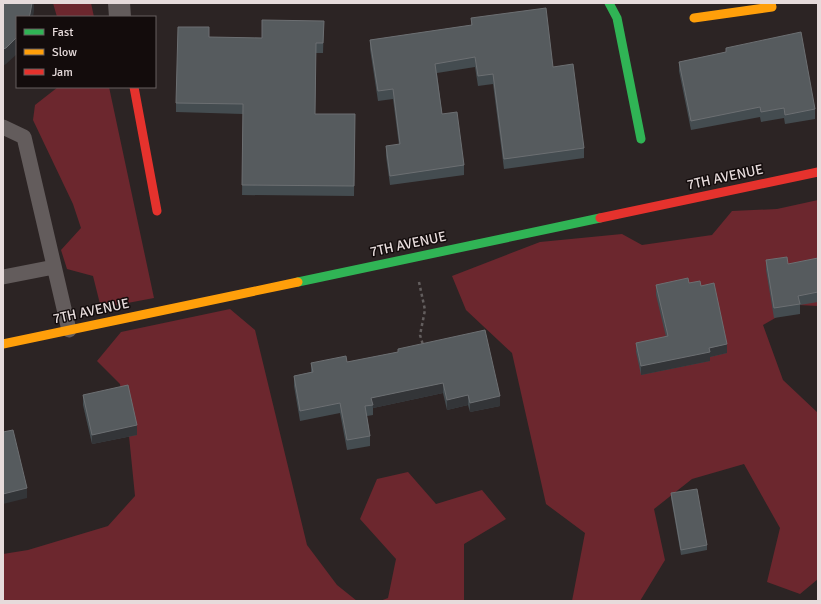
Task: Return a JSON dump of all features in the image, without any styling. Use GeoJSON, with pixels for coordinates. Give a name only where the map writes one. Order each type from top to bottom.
{"type":"FeatureCollection","features":[{"type":"Feature","properties":{"kind":"street"},"geometry":{"type":"LineString","coordinates":[[119,3],[120,16]]}},
{"type":"Feature","properties":{"kind":"street"},"geometry":{"type":"LineString","coordinates":[[609,3],[617,18],[641,139]]}},
{"type":"Feature","properties":{"kind":"street"},"geometry":{"type":"LineString","coordinates":[[694,18],[772,7],[771,3]]}},
{"type":"Feature","properties":{"kind":"street"},"geometry":{"type":"LineString","coordinates":[[134,88],[157,211]]}},
{"type":"Feature","properties":{"kind":"street","name":"7TH AVENUE"},"geometry":{"type":"LineString","coordinates":[[3,344],[818,172]]}},
{"type":"Feature","properties":{"kind":"lane"},"geometry":{"type":"LineString","coordinates":[[3,127],[24,137],[69,330]]}},
{"type":"Feature","properties":{"kind":"lane"},"geometry":{"type":"LineString","coordinates":[[3,278],[54,267]]}},
{"type":"Feature","properties":{"kind":"path"},"geometry":{"type":"LineString","coordinates":[[414,257],[425,310],[420,335],[423,348]]}},
{"type":"Feature","properties":{"kind":"shaded area"},"geometry":{"type":"Polygon","coordinates":[[[53,3],[91,3],[94,16],[57,16],[53,3]]]}},
{"type":"Feature","properties":{"kind":"shaded area"},"geometry":{"type":"Polygon","coordinates":[[[57,88],[109,88],[154,298],[101,308],[93,276],[67,269],[61,250],[81,228],[73,204],[33,120],[35,105],[57,88]]]}},
{"type":"Feature","properties":{"kind":"shaded area"},"geometry":{"type":"Polygon","coordinates":[[[818,200],[818,306],[798,305],[763,325],[783,380],[818,413],[818,579],[800,594],[767,582],[780,528],[744,464],[692,479],[654,509],[665,560],[640,601],[572,601],[585,533],[546,504],[512,353],[466,310],[452,276],[540,242],[622,234],[642,245],[712,235],[732,211],[777,209],[818,200]]]}},
{"type":"Feature","properties":{"kind":"shaded area"},"geometry":{"type":"Polygon","coordinates":[[[230,309],[255,330],[307,545],[337,585],[357,601],[3,601],[3,554],[28,550],[108,526],[135,496],[129,436],[120,384],[97,361],[121,332],[230,309]]]}},
{"type":"Feature","properties":{"kind":"shaded area"},"geometry":{"type":"Polygon","coordinates":[[[408,472],[436,504],[482,490],[506,519],[464,544],[464,601],[380,601],[388,598],[396,559],[360,519],[377,479],[408,472]]]}},
{"type":"Feature","properties":{"kind":"building"},"geometry":{"type":"Polygon","coordinates":[[[3,3],[32,3],[29,16],[16,16],[16,38],[3,49],[3,3]]]}},
{"type":"Feature","properties":{"kind":"building"},"geometry":{"type":"Polygon","coordinates":[[[546,8],[553,67],[573,64],[584,148],[504,159],[493,74],[478,76],[475,57],[435,64],[442,114],[457,112],[464,165],[390,176],[386,146],[400,144],[393,89],[378,91],[370,40],[472,25],[471,18],[546,8]]]}},
{"type":"Feature","properties":{"kind":"building"},"geometry":{"type":"Polygon","coordinates":[[[262,20],[324,21],[323,43],[316,43],[315,114],[355,114],[354,186],[242,185],[243,104],[176,103],[178,27],[209,27],[209,37],[262,38],[262,20]]]}},
{"type":"Feature","properties":{"kind":"building"},"geometry":{"type":"Polygon","coordinates":[[[801,32],[815,109],[785,115],[784,108],[761,112],[760,107],[691,121],[679,62],[726,52],[726,48],[801,32]]]}},
{"type":"Feature","properties":{"kind":"building"},"geometry":{"type":"Polygon","coordinates":[[[787,257],[788,264],[818,258],[818,292],[798,296],[800,304],[774,308],[766,260],[787,257]]]}},
{"type":"Feature","properties":{"kind":"building"},"geometry":{"type":"Polygon","coordinates":[[[688,278],[689,283],[700,281],[701,286],[714,283],[727,344],[709,348],[710,352],[641,366],[636,343],[668,336],[656,285],[688,278]]]}},
{"type":"Feature","properties":{"kind":"building"},"geometry":{"type":"Polygon","coordinates":[[[485,330],[500,396],[470,403],[468,395],[447,400],[443,383],[371,398],[373,405],[365,406],[370,436],[347,440],[340,403],[300,411],[294,376],[313,372],[311,363],[346,356],[347,362],[398,352],[398,349],[485,330]]]}},
{"type":"Feature","properties":{"kind":"building"},"geometry":{"type":"Polygon","coordinates":[[[128,385],[137,425],[92,435],[83,395],[128,385]]]}},
{"type":"Feature","properties":{"kind":"building"},"geometry":{"type":"Polygon","coordinates":[[[13,430],[27,488],[3,494],[3,432],[13,430]]]}},
{"type":"Feature","properties":{"kind":"building"},"geometry":{"type":"Polygon","coordinates":[[[697,489],[707,545],[681,550],[671,493],[697,489]]]}},
{"type":"Feature","properties":{"kind":"traffic: fast"},"geometry":{"type":"LineString","coordinates":[[609,3],[617,18],[641,139]]}},
{"type":"Feature","properties":{"kind":"traffic: fast"},"geometry":{"type":"LineString","coordinates":[[298,282],[600,218]]}},
{"type":"Feature","properties":{"kind":"traffic: slow"},"geometry":{"type":"LineString","coordinates":[[694,18],[772,7],[771,3]]}},
{"type":"Feature","properties":{"kind":"traffic: slow"},"geometry":{"type":"LineString","coordinates":[[3,344],[298,282]]}},
{"type":"Feature","properties":{"kind":"traffic: jam"},"geometry":{"type":"LineString","coordinates":[[134,88],[157,211]]}},
{"type":"Feature","properties":{"kind":"traffic: jam"},"geometry":{"type":"LineString","coordinates":[[600,218],[818,172]]}}]}
